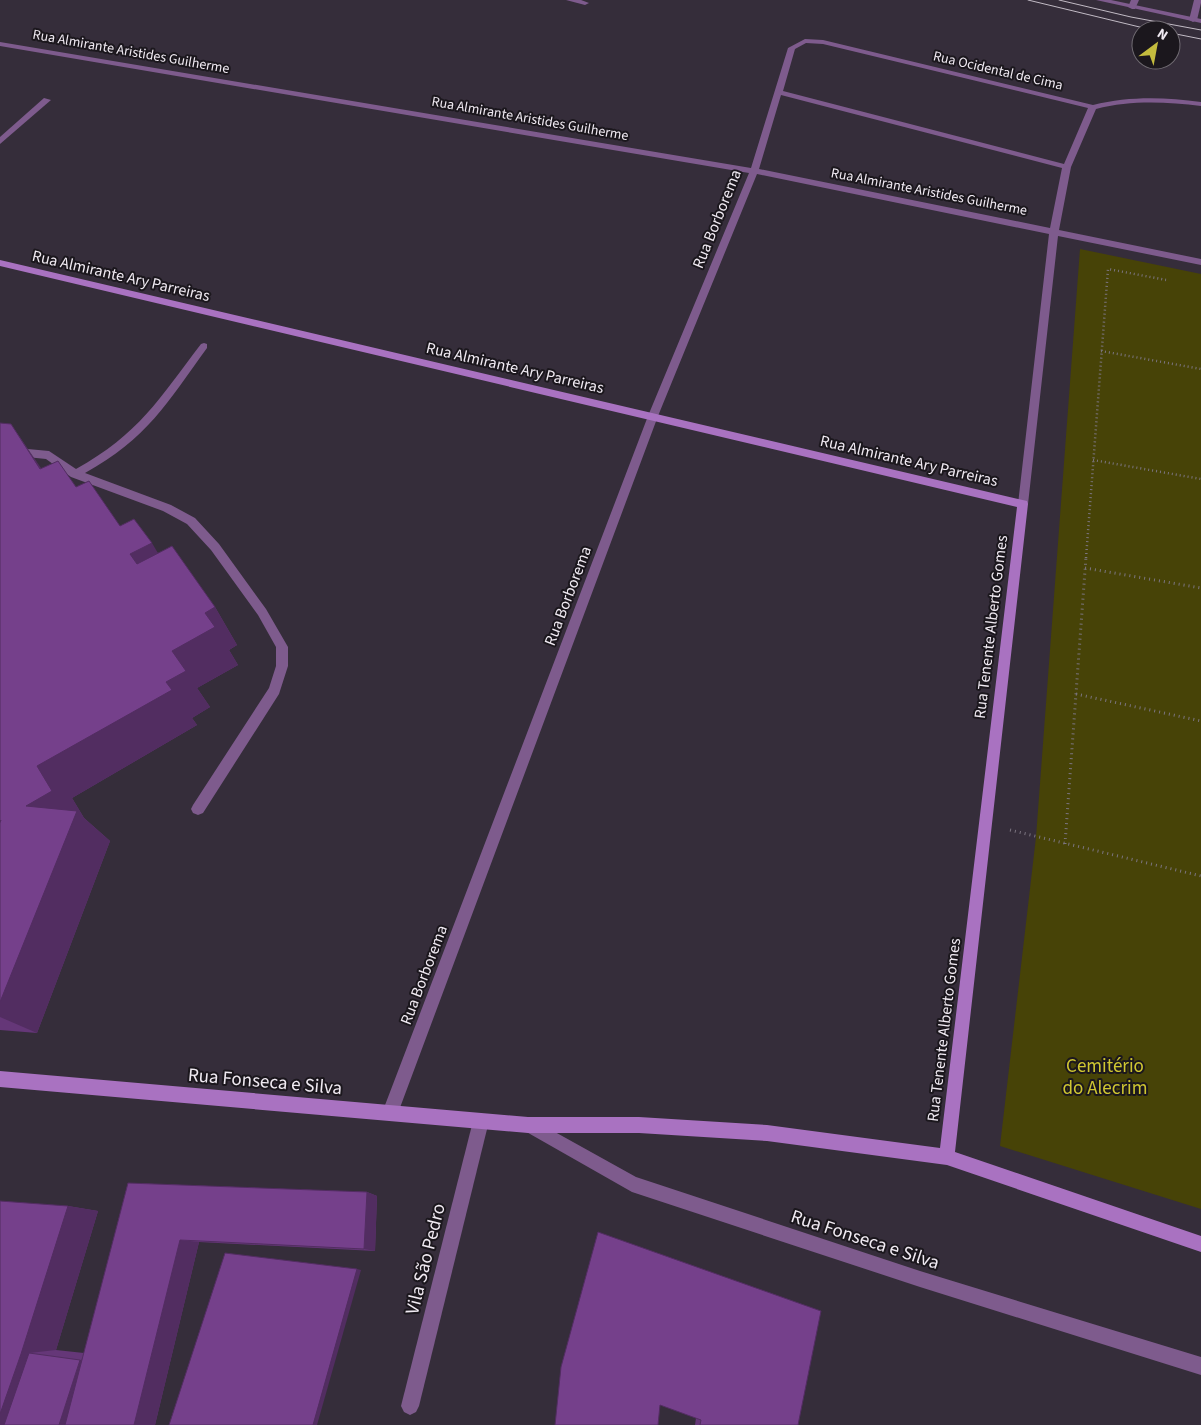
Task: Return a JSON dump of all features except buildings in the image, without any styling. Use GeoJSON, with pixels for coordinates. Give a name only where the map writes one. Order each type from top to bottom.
{"type":"FeatureCollection","features":[{"type":"Feature","properties":{"kind":"main road","name":"Rua Almirante Ary Parreiras"},"geometry":{"type":"LineString","coordinates":[[0,263],[1023,504]]}},
{"type":"Feature","properties":{"kind":"main road","name":"Rua Tenente Alberto Gomes"},"geometry":{"type":"LineString","coordinates":[[947,1158],[1023,504]]}},
{"type":"Feature","properties":{"kind":"main road","name":"Rua Fonseca e Silva"},"geometry":{"type":"LineString","coordinates":[[0,1079],[528,1125],[639,1126],[767,1133],[947,1158],[1201,1244]]}},
{"type":"Feature","properties":{"kind":"street"},"geometry":{"type":"LineString","coordinates":[[570,0],[585,2]]}},
{"type":"Feature","properties":{"kind":"street"},"geometry":{"type":"LineString","coordinates":[[1100,0],[1133,4],[1197,20],[1198,0]]}},
{"type":"Feature","properties":{"kind":"street","name":"Rua Ocidental de Cima"},"geometry":{"type":"LineString","coordinates":[[792,48],[804,41],[822,42],[1093,107],[1114,101],[1144,99],[1201,104]]}},
{"type":"Feature","properties":{"kind":"street","name":"Rua Almirante Aristides Guilherme"},"geometry":{"type":"LineString","coordinates":[[0,44],[754,171],[1201,262]]}},
{"type":"Feature","properties":{"kind":"street","name":"Rua Borborema"},"geometry":{"type":"LineString","coordinates":[[390,1113],[653,416],[754,171],[792,48]]}},
{"type":"Feature","properties":{"kind":"street"},"geometry":{"type":"LineString","coordinates":[[779,92],[1067,167]]}},
{"type":"Feature","properties":{"kind":"street"},"geometry":{"type":"LineString","coordinates":[[0,142],[47,100]]}},
{"type":"Feature","properties":{"kind":"street","name":"Rua Tenente Alberto Gomes"},"geometry":{"type":"LineString","coordinates":[[1023,504],[1054,231],[1067,167],[1093,107]]}},
{"type":"Feature","properties":{"kind":"street"},"geometry":{"type":"LineString","coordinates":[[75,474],[103,459],[147,423],[204,346]]}},
{"type":"Feature","properties":{"kind":"street"},"geometry":{"type":"LineString","coordinates":[[0,458],[17,452],[49,454],[75,474],[167,508],[191,521],[226,562],[262,612],[282,647],[282,666],[274,690],[198,809]]}},
{"type":"Feature","properties":{"kind":"street","name":"Vila São Pedro"},"geometry":{"type":"LineString","coordinates":[[410,1406],[481,1121]]}},
{"type":"Feature","properties":{"kind":"street","name":"Rua Fonseca e Silva"},"geometry":{"type":"LineString","coordinates":[[528,1125],[632,1184],[920,1279],[1201,1366]]}},
{"type":"Feature","properties":{"kind":"path"},"geometry":{"type":"LineString","coordinates":[[1065,844],[1108,269],[1173,281]]}},
{"type":"Feature","properties":{"kind":"path"},"geometry":{"type":"LineString","coordinates":[[1101,351],[1201,368]]}},
{"type":"Feature","properties":{"kind":"path"},"geometry":{"type":"LineString","coordinates":[[1093,460],[1201,479]]}},
{"type":"Feature","properties":{"kind":"path"},"geometry":{"type":"LineString","coordinates":[[1085,568],[1201,588]]}},
{"type":"Feature","properties":{"kind":"path"},"geometry":{"type":"LineString","coordinates":[[1076,694],[1201,721]]}},
{"type":"Feature","properties":{"kind":"path"},"geometry":{"type":"LineString","coordinates":[[986,823],[1201,876]]}},
{"type":"Feature","properties":{"kind":"green space","name":"Cemitério do Alecrim"},"geometry":{"type":"Polygon","coordinates":[[[1080,249],[1201,274],[1201,1209],[1000,1146],[1036,837],[1080,249]]]}},
{"type":"Feature","properties":{"kind":"tram line"},"geometry":{"type":"LineString","coordinates":[[1028,0],[1131,25]]}},
{"type":"Feature","properties":{"kind":"tram line"},"geometry":{"type":"LineString","coordinates":[[1059,0],[1131,17],[1201,30]]}},
{"type":"Feature","properties":{"kind":"tram line"},"geometry":{"type":"LineString","coordinates":[[1181,35],[1201,39]]}}]}
